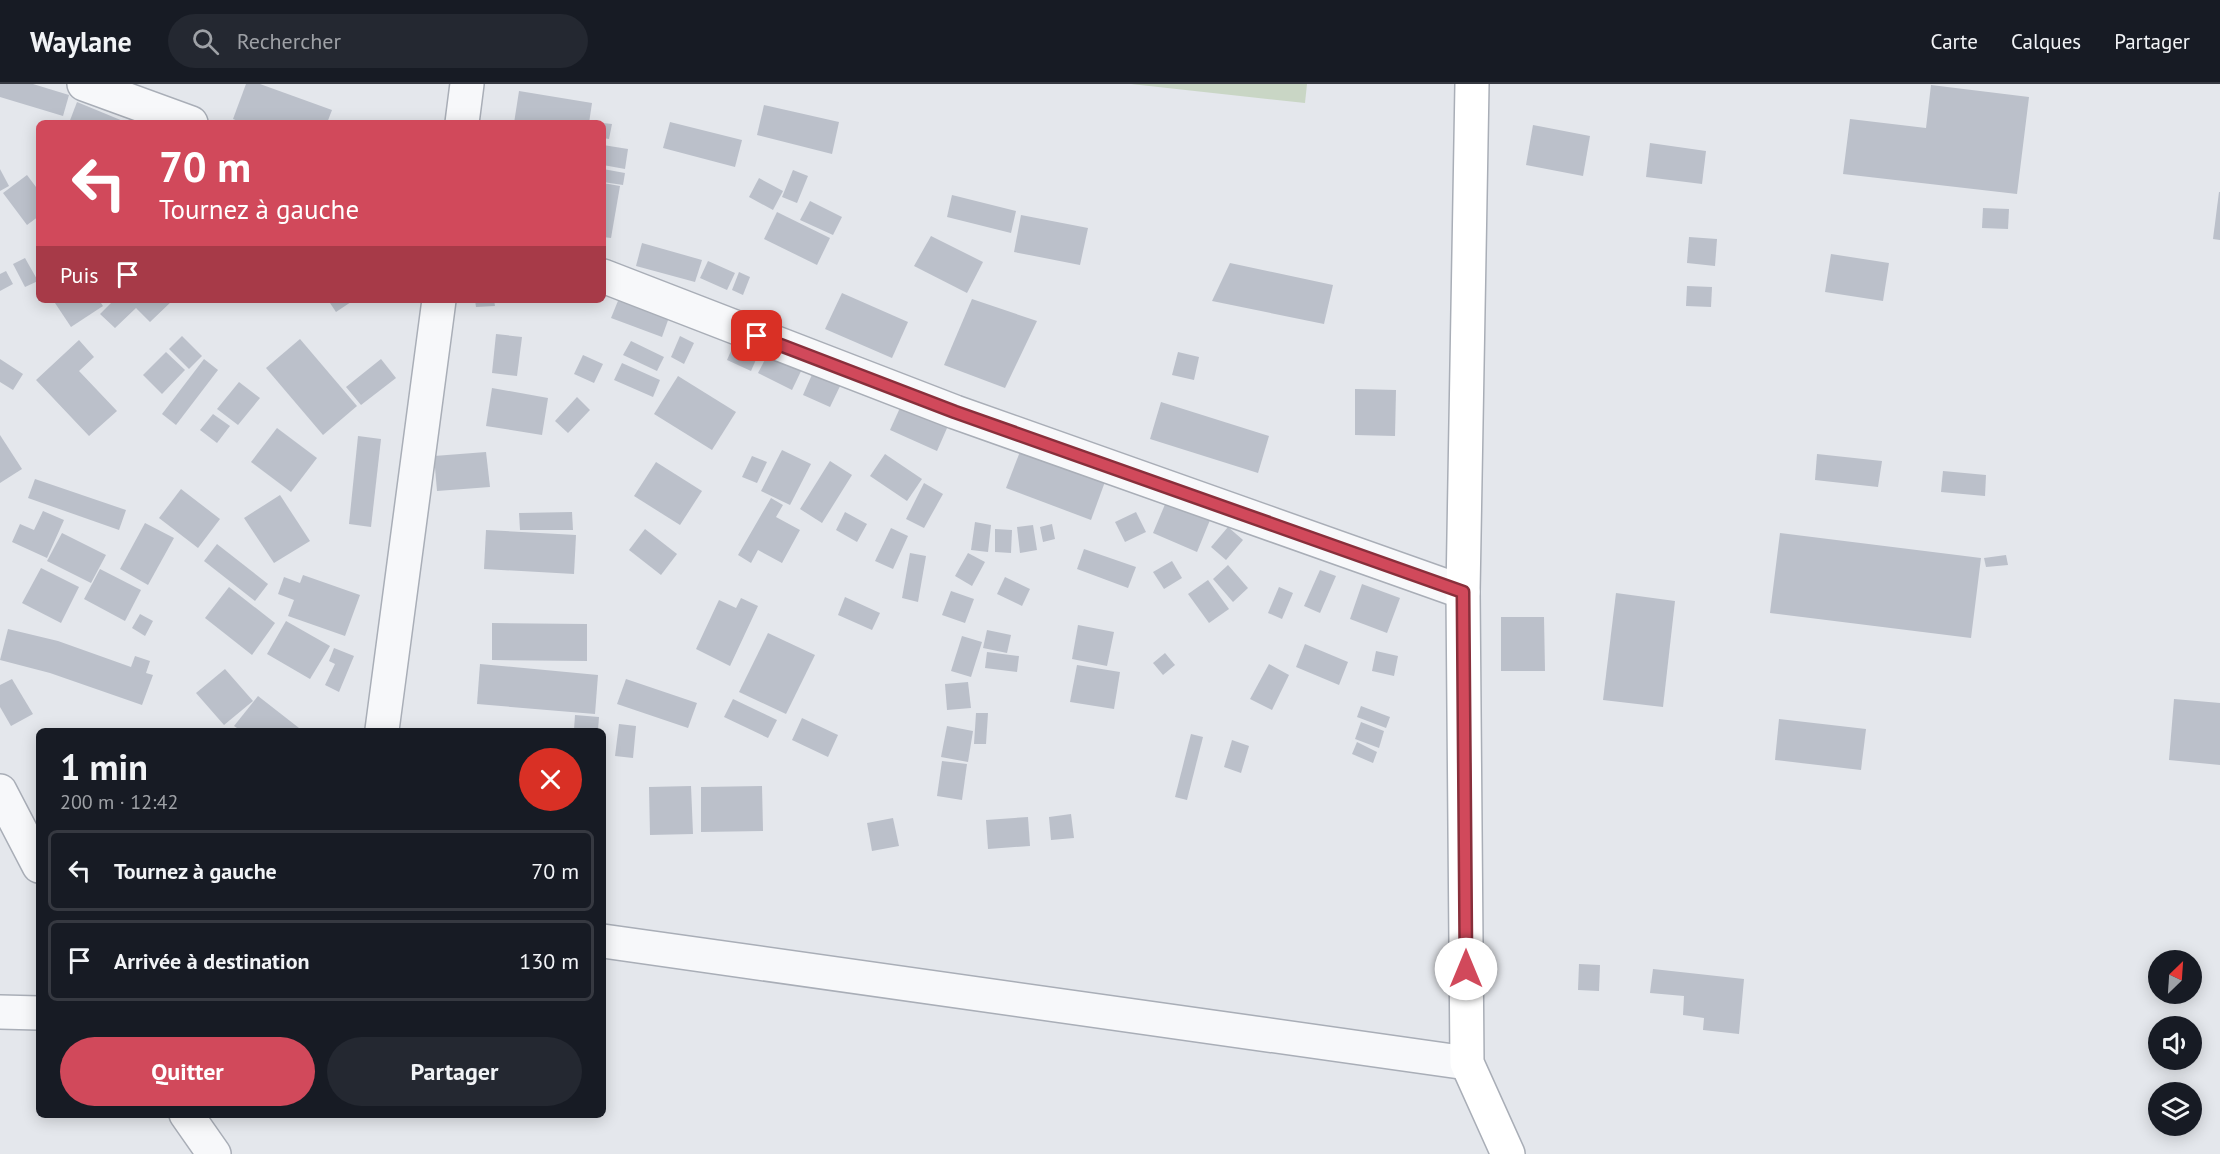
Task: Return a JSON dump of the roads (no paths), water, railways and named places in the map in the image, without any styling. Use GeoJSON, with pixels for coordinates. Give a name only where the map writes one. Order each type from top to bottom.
{"type":"FeatureCollection","features":[{"type":"Feature","properties":{"kind":"street"},"geometry":{"type":"LineString","coordinates":[[84,84],[183,120]]}},
{"type":"Feature","properties":{"kind":"street"},"geometry":{"type":"LineString","coordinates":[[462,120],[467,84]]}},
{"type":"Feature","properties":{"kind":"street"},"geometry":{"type":"LineString","coordinates":[[1472,84],[1463,592],[1467,1063],[1508,1154]]}},
{"type":"Feature","properties":{"kind":"street"},"geometry":{"type":"LineString","coordinates":[[606,277],[955,412],[1463,592]]}},
{"type":"Feature","properties":{"kind":"street"},"geometry":{"type":"LineString","coordinates":[[382,728],[439,303]]}},
{"type":"Feature","properties":{"kind":"street"},"geometry":{"type":"LineString","coordinates":[[0,791],[36,860]]}},
{"type":"Feature","properties":{"kind":"street"},"geometry":{"type":"LineString","coordinates":[[606,941],[1467,1063]]}},
{"type":"Feature","properties":{"kind":"street"},"geometry":{"type":"LineString","coordinates":[[0,1012],[36,1013]]}},
{"type":"Feature","properties":{"kind":"street"},"geometry":{"type":"LineString","coordinates":[[189,1118],[214,1154]]}}]}
